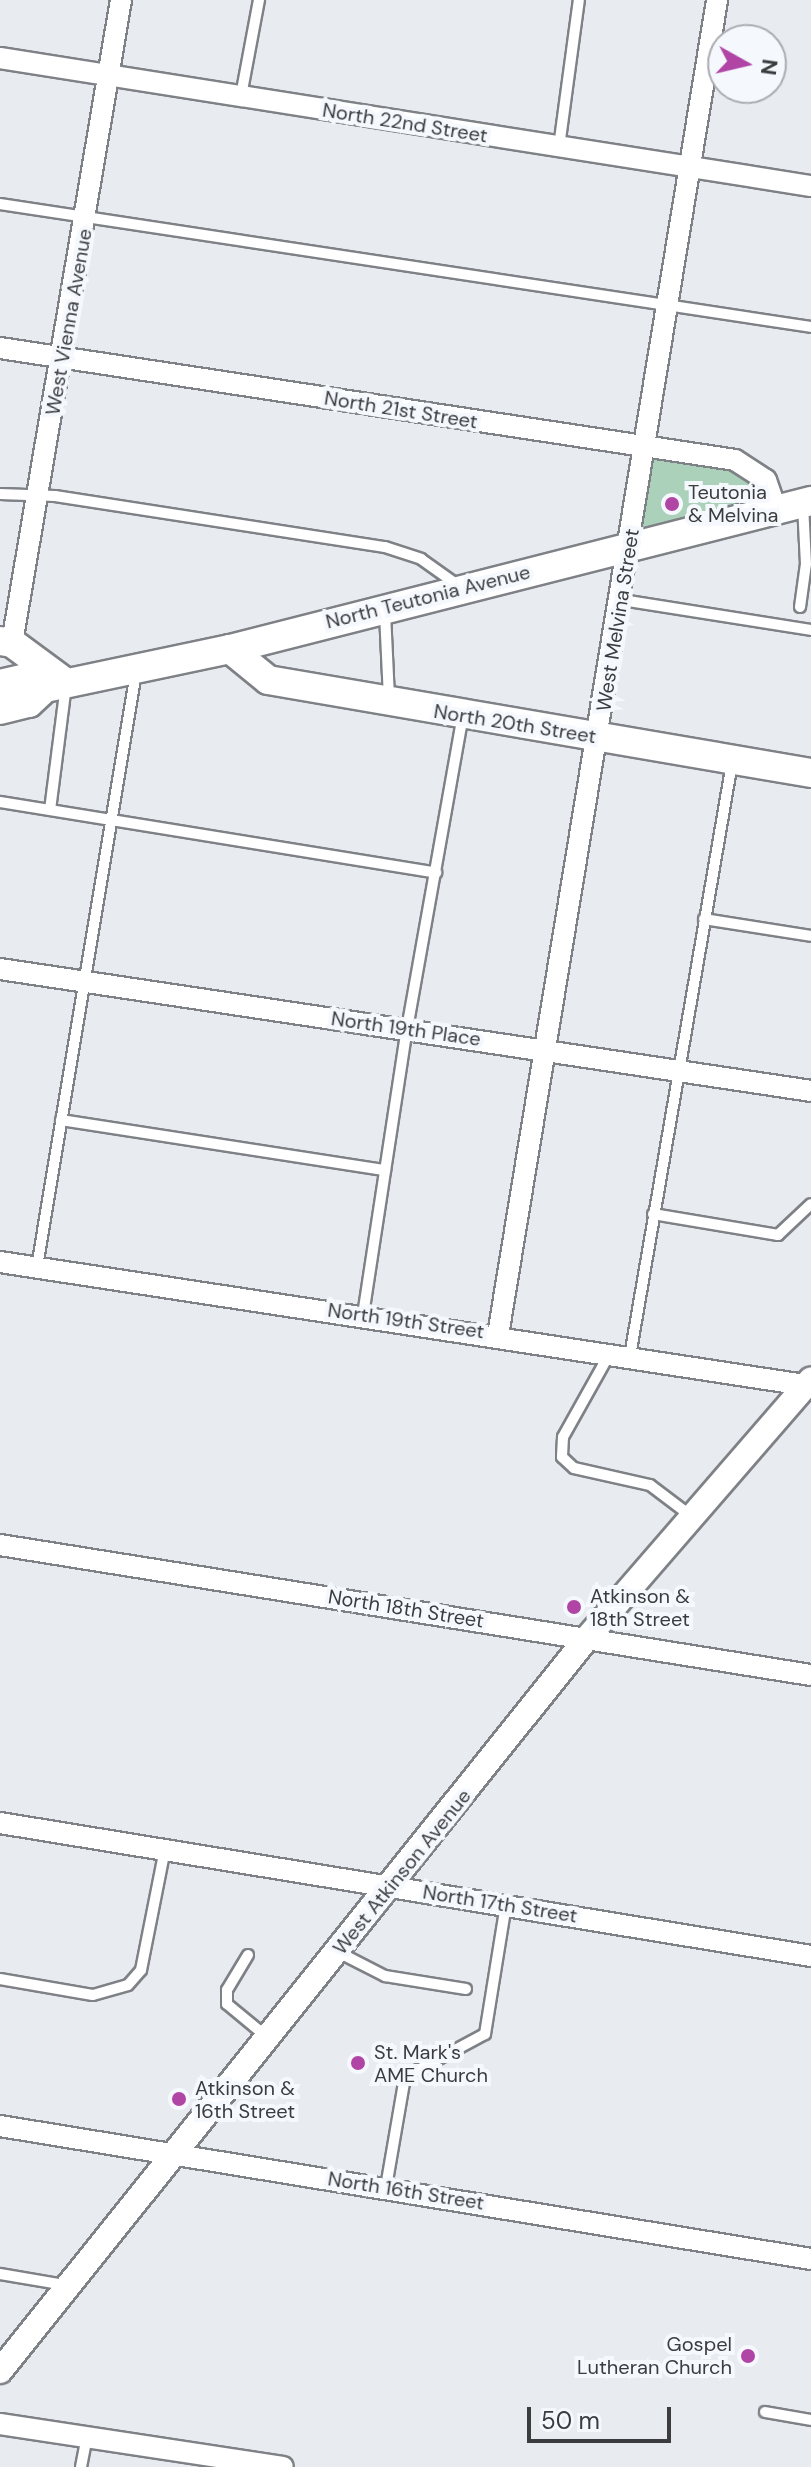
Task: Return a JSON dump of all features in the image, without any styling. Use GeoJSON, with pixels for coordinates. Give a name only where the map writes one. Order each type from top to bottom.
{"type":"FeatureCollection","features":[{"type":"Feature","properties":{"kind":"main road","name":"North Teutonia Avenue"},"geometry":{"type":"LineString","coordinates":[[0,705],[25,678],[55,685],[230,649],[460,587],[797,504]]}},
{"type":"Feature","properties":{"kind":"main road"},"geometry":{"type":"LineString","coordinates":[[6,642],[55,685]]}},
{"type":"Feature","properties":{"kind":"main road","name":"North 20th Street"},"geometry":{"type":"LineString","coordinates":[[230,649],[268,680],[463,716],[811,773]]}},
{"type":"Feature","properties":{"kind":"street","name":"West Vienna Avenue"},"geometry":{"type":"LineString","coordinates":[[6,642],[38,498],[121,0]]}},
{"type":"Feature","properties":{"kind":"street","name":"West Melvina Street"},"geometry":{"type":"LineString","coordinates":[[498,1335],[622,600],[666,305],[717,0]]}},
{"type":"Feature","properties":{"kind":"street","name":"North 22nd Street"},"geometry":{"type":"LineString","coordinates":[[0,58],[811,186]]}},
{"type":"Feature","properties":{"kind":"street","name":"North 21st Street"},"geometry":{"type":"LineString","coordinates":[[0,348],[644,446],[751,467],[797,504]]}},
{"type":"Feature","properties":{"kind":"street","name":"North 19th Place"},"geometry":{"type":"LineString","coordinates":[[0,969],[811,1091]]}},
{"type":"Feature","properties":{"kind":"street","name":"North 19th Street"},"geometry":{"type":"LineString","coordinates":[[0,1262],[809,1383]]}},
{"type":"Feature","properties":{"kind":"street","name":"West Atkinson Avenue"},"geometry":{"type":"LineString","coordinates":[[0,2371],[587,1638],[809,1383]]}},
{"type":"Feature","properties":{"kind":"street","name":"North 18th Street"},"geometry":{"type":"LineString","coordinates":[[0,1545],[811,1675]]}},
{"type":"Feature","properties":{"kind":"street","name":"North 17th Street"},"geometry":{"type":"LineString","coordinates":[[0,1823],[811,1956]]}},
{"type":"Feature","properties":{"kind":"street","name":"North 16th Street"},"geometry":{"type":"LineString","coordinates":[[0,2126],[811,2259]]}},
{"type":"Feature","properties":{"kind":"street"},"geometry":{"type":"LineString","coordinates":[[0,2424],[283,2467]]}},
{"type":"Feature","properties":{"kind":"lane"},"geometry":{"type":"LineString","coordinates":[[241,98],[259,0]]}},
{"type":"Feature","properties":{"kind":"lane"},"geometry":{"type":"LineString","coordinates":[[559,147],[579,0]]}},
{"type":"Feature","properties":{"kind":"lane"},"geometry":{"type":"LineString","coordinates":[[0,204],[811,327]]}},
{"type":"Feature","properties":{"kind":"lane"},"geometry":{"type":"LineString","coordinates":[[0,494],[385,547],[421,559],[460,587]]}},
{"type":"Feature","properties":{"kind":"lane"},"geometry":{"type":"LineString","coordinates":[[797,504],[806,564],[800,607]]}},
{"type":"Feature","properties":{"kind":"lane"},"geometry":{"type":"LineString","coordinates":[[622,600],[811,630]]}},
{"type":"Feature","properties":{"kind":"lane"},"geometry":{"type":"LineString","coordinates":[[385,607],[389,703]]}},
{"type":"Feature","properties":{"kind":"lane"},"geometry":{"type":"LineString","coordinates":[[37,1267],[137,668]]}},
{"type":"Feature","properties":{"kind":"lane"},"geometry":{"type":"LineString","coordinates":[[50,810],[55,685]]}},
{"type":"Feature","properties":{"kind":"lane"},"geometry":{"type":"LineString","coordinates":[[363,1315],[407,1029],[463,716]]}},
{"type":"Feature","properties":{"kind":"lane"},"geometry":{"type":"LineString","coordinates":[[691,1516],[650,1485],[574,1468],[562,1457],[563,1437],[620,1355],[653,1214],[733,760]]}},
{"type":"Feature","properties":{"kind":"lane"},"geometry":{"type":"LineString","coordinates":[[0,802],[436,873]]}},
{"type":"Feature","properties":{"kind":"lane"},"geometry":{"type":"LineString","coordinates":[[704,919],[811,936]]}},
{"type":"Feature","properties":{"kind":"lane"},"geometry":{"type":"LineString","coordinates":[[61,1120],[385,1170]]}},
{"type":"Feature","properties":{"kind":"lane"},"geometry":{"type":"LineString","coordinates":[[653,1214],[778,1235],[811,1204]]}},
{"type":"Feature","properties":{"kind":"lane"},"geometry":{"type":"LineString","coordinates":[[0,1979],[93,1995],[128,1985],[141,1970],[165,1848]]}},
{"type":"Feature","properties":{"kind":"lane"},"geometry":{"type":"LineString","coordinates":[[386,2187],[405,2077],[485,2034],[506,1904]]}},
{"type":"Feature","properties":{"kind":"lane"},"geometry":{"type":"LineString","coordinates":[[338,1952],[385,1976],[466,1989]]}},
{"type":"Feature","properties":{"kind":"lane"},"geometry":{"type":"LineString","coordinates":[[248,1955],[227,1990],[227,2004],[268,2038]]}},
{"type":"Feature","properties":{"kind":"lane"},"geometry":{"type":"LineString","coordinates":[[0,2274],[69,2286]]}},
{"type":"Feature","properties":{"kind":"lane"},"geometry":{"type":"LineString","coordinates":[[765,2412],[811,2420]]}},
{"type":"Feature","properties":{"kind":"lane"},"geometry":{"type":"LineString","coordinates":[[81,2467],[87,2437]]}},
{"type":"Feature","properties":{"kind":"green space"},"geometry":{"type":"Polygon","coordinates":[[[644,446],[751,467],[776,509],[631,545],[644,446]]]}},
{"type":"Feature","properties":{"kind":"place","name":"Teutonia & Melvina"},"geometry":{"type":"Point","coordinates":[672,504]}},
{"type":"Feature","properties":{"kind":"place","name":"Atkinson & 18th Street"},"geometry":{"type":"Point","coordinates":[574,1607]}},
{"type":"Feature","properties":{"kind":"place","name":"St. Mark's AME Church"},"geometry":{"type":"Point","coordinates":[358,2063]}},
{"type":"Feature","properties":{"kind":"place","name":"Atkinson & 16th Street"},"geometry":{"type":"Point","coordinates":[179,2099]}},
{"type":"Feature","properties":{"kind":"place","name":"Gospel Lutheran Church"},"geometry":{"type":"Point","coordinates":[748,2356]}}]}
